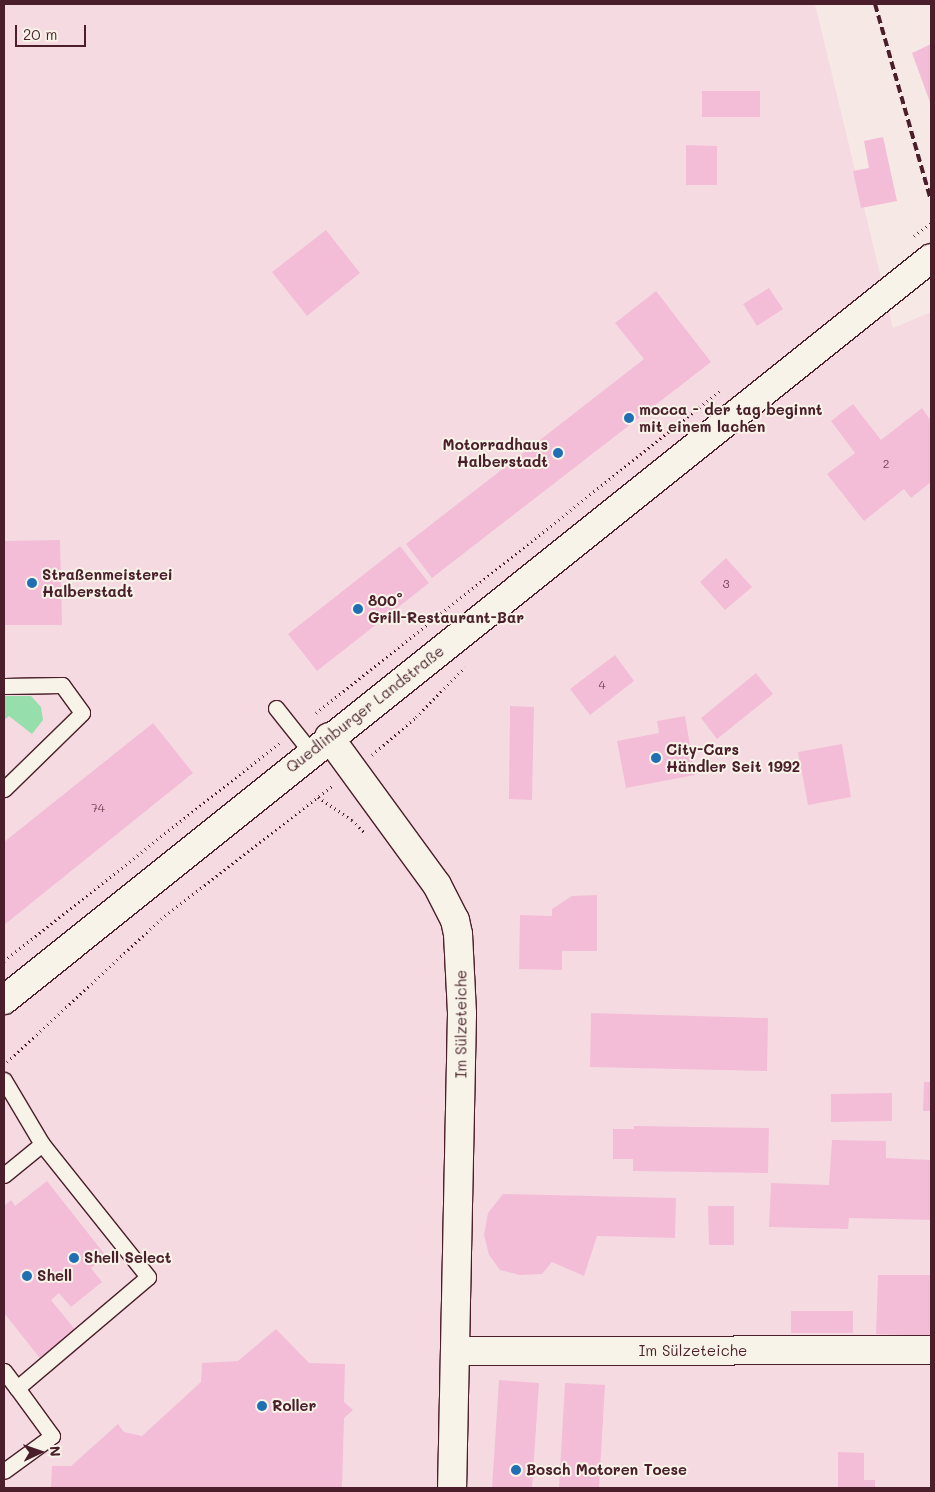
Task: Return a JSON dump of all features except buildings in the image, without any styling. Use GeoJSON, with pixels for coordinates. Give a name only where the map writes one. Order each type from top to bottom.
{"type":"FeatureCollection","features":[{"type":"Feature","properties":{"kind":"street","name":"Quedlinburger Landstraße"},"geometry":{"type":"LineString","coordinates":[[4,1000],[320,745],[931,258]]}},
{"type":"Feature","properties":{"kind":"street","name":"Im Sülzeteiche"},"geometry":{"type":"LineString","coordinates":[[320,745],[354,769],[437,885],[455,920],[458,934],[462,1014],[452,1488]]}},
{"type":"Feature","properties":{"kind":"street","name":"Im Sülzeteiche"},"geometry":{"type":"LineString","coordinates":[[455,1351],[931,1350]]}},
{"type":"Feature","properties":{"kind":"lane"},"geometry":{"type":"LineString","coordinates":[[4,686],[62,685],[82,713],[4,789]]}},
{"type":"Feature","properties":{"kind":"lane"},"geometry":{"type":"LineString","coordinates":[[276,708],[294,731],[320,745]]}},
{"type":"Feature","properties":{"kind":"lane"},"geometry":{"type":"LineString","coordinates":[[4,1080],[42,1144],[148,1277],[17,1388]]}},
{"type":"Feature","properties":{"kind":"lane"},"geometry":{"type":"LineString","coordinates":[[4,1175],[42,1144]]}},
{"type":"Feature","properties":{"kind":"lane"},"geometry":{"type":"LineString","coordinates":[[4,1371],[52,1436],[4,1471]]}},
{"type":"Feature","properties":{"kind":"path"},"geometry":{"type":"LineString","coordinates":[[908,241],[931,223]]}},
{"type":"Feature","properties":{"kind":"path"},"geometry":{"type":"LineString","coordinates":[[4,961],[728,384]]}},
{"type":"Feature","properties":{"kind":"path"},"geometry":{"type":"LineString","coordinates":[[4,1064],[161,919],[354,769],[416,717],[467,665]]}},
{"type":"Feature","properties":{"kind":"path"},"geometry":{"type":"LineString","coordinates":[[318,797],[352,820],[371,840]]}},
{"type":"Feature","properties":{"kind":"shaded area"},"geometry":{"type":"Polygon","coordinates":[[[4,4],[815,4],[893,328],[931,312],[931,1488],[4,1488],[4,4]]]}},
{"type":"Feature","properties":{"kind":"green space"},"geometry":{"type":"Polygon","coordinates":[[[4,696],[31,696],[41,707],[43,720],[32,734],[9,716],[4,720],[4,696]]]}},
{"type":"Feature","properties":{"kind":"railway"},"geometry":{"type":"LineString","coordinates":[[875,4],[931,200]]}},
{"type":"Feature","properties":{"kind":"place","name":"mocca - der tag beginnt mit einem lachen"},"geometry":{"type":"Point","coordinates":[629,418]}},
{"type":"Feature","properties":{"kind":"place","name":"Motorradhaus Halberstadt"},"geometry":{"type":"Point","coordinates":[558,453]}},
{"type":"Feature","properties":{"kind":"place","name":"Straßenmeisterei Halberstadt"},"geometry":{"type":"Point","coordinates":[32,583]}},
{"type":"Feature","properties":{"kind":"place","name":"800° Grill-Restaurant-Bar"},"geometry":{"type":"Point","coordinates":[358,609]}},
{"type":"Feature","properties":{"kind":"place","name":"City-Cars Händler Seit 1992"},"geometry":{"type":"Point","coordinates":[656,758]}},
{"type":"Feature","properties":{"kind":"place","name":"Shell Select"},"geometry":{"type":"Point","coordinates":[74,1258]}},
{"type":"Feature","properties":{"kind":"place","name":"Shell"},"geometry":{"type":"Point","coordinates":[27,1276]}},
{"type":"Feature","properties":{"kind":"place","name":"Roller"},"geometry":{"type":"Point","coordinates":[262,1406]}},
{"type":"Feature","properties":{"kind":"place","name":"Bosch Motoren Toese"},"geometry":{"type":"Point","coordinates":[516,1470]}}]}
